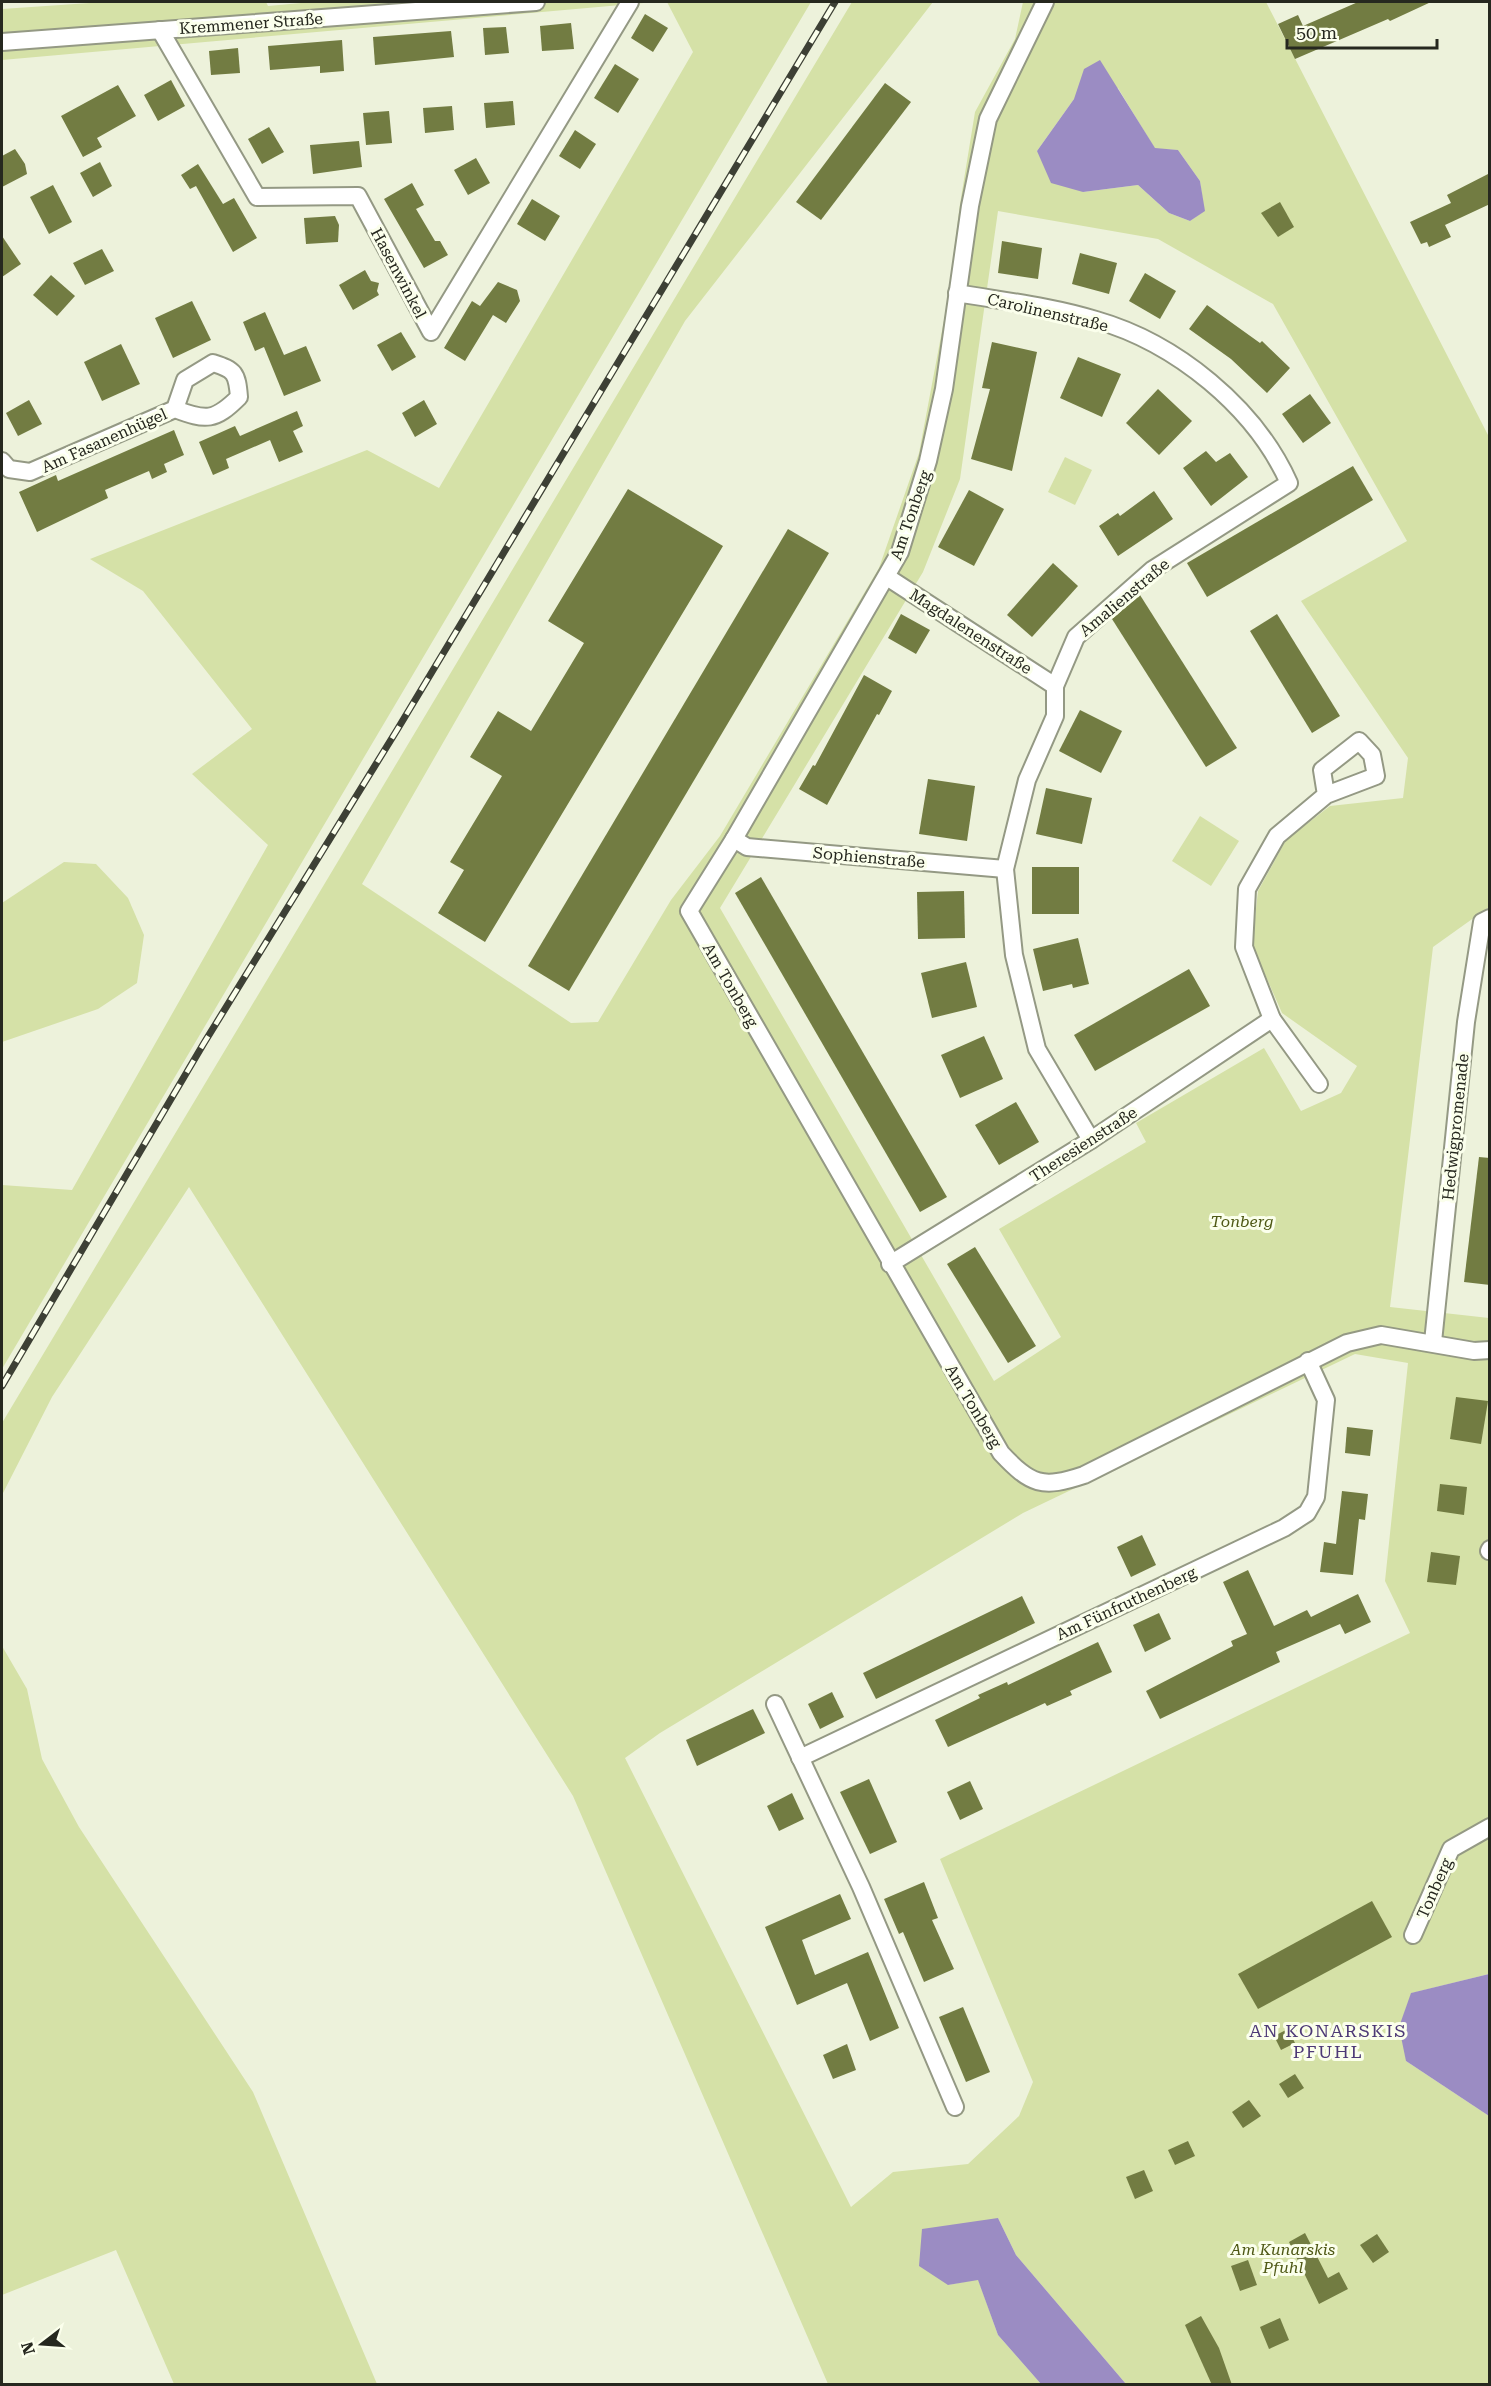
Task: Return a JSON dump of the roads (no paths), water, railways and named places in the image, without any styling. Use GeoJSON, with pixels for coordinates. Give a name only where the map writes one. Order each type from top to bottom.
{"type":"FeatureCollection","features":[{"type":"Feature","properties":{"kind":"street","name":"Kremmener Straße"},"geometry":{"type":"LineString","coordinates":[[2,42],[536,2]]}},
{"type":"Feature","properties":{"kind":"street","name":"Hasenwinkel"},"geometry":{"type":"LineString","coordinates":[[160,30],[257,198],[358,196],[430,332],[630,2]]}},
{"type":"Feature","properties":{"kind":"street","name":"Am Tonberg"},"geometry":{"type":"LineString","coordinates":[[1045,2],[988,120],[970,206],[944,389],[928,461],[900,552],[734,839],[689,911],[890,1264],[1001,1453],[1018,1472],[1040,1484],[1062,1482],[1084,1475],[1347,1343],[1381,1335],[1433,1342],[1474,1351],[1489,1351]]}},
{"type":"Feature","properties":{"kind":"street","name":"Carolinenstraße"},"geometry":{"type":"LineString","coordinates":[[957,293],[1097,320],[1150,342],[1192,369],[1239,409],[1279,460],[1289,483]]}},
{"type":"Feature","properties":{"kind":"street","name":"Am Fasanenhügel"},"geometry":{"type":"LineString","coordinates":[[2,460],[9,469],[30,472],[175,409]]}},
{"type":"Feature","properties":{"kind":"street","name":"Amalienstraße"},"geometry":{"type":"LineString","coordinates":[[1091,1140],[1037,1048],[1014,955],[1005,869],[1027,780],[1055,716],[1055,686],[1076,638],[1152,570],[1289,483]]}},
{"type":"Feature","properties":{"kind":"street","name":"Magdalenenstraße"},"geometry":{"type":"LineString","coordinates":[[887,577],[1055,686]]}},
{"type":"Feature","properties":{"kind":"street"},"geometry":{"type":"LineString","coordinates":[[1319,1084],[1272,1019],[1244,947],[1247,888],[1277,836],[1326,795]]}},
{"type":"Feature","properties":{"kind":"street","name":"Sophienstraße"},"geometry":{"type":"LineString","coordinates":[[734,839],[747,847],[1005,869]]}},
{"type":"Feature","properties":{"kind":"street","name":"Hedwigpromenade"},"geometry":{"type":"LineString","coordinates":[[1433,1342],[1466,1022],[1482,922],[1490,918]]}},
{"type":"Feature","properties":{"kind":"street","name":"Theresienstraße"},"geometry":{"type":"LineString","coordinates":[[890,1264],[1091,1140],[1272,1019]]}},
{"type":"Feature","properties":{"kind":"street","name":"Am Fünfruthenberg"},"geometry":{"type":"LineString","coordinates":[[801,1758],[1284,1528],[1307,1513],[1316,1497],[1326,1400],[1308,1361]]}},
{"type":"Feature","properties":{"kind":"street"},"geometry":{"type":"LineString","coordinates":[[775,1704],[861,1887],[955,2107]]}},
{"type":"Feature","properties":{"kind":"street","name":"Tonberg"},"geometry":{"type":"LineString","coordinates":[[1413,1935],[1451,1849],[1490,1827]]}},
{"type":"Feature","properties":{"kind":"railway"},"geometry":{"type":"LineString","coordinates":[[2,1386],[204,1043],[397,730],[835,2]]}},
{"type":"Feature","properties":{"kind":"district","name":"AN KONARSKIS PFUHL"},"geometry":{"type":"Point","coordinates":[1328,2041]}},
{"type":"Feature","properties":{"kind":"park label","name":"Am Kunarskis Pfuhl"},"geometry":{"type":"Point","coordinates":[1283,2258]}}]}
